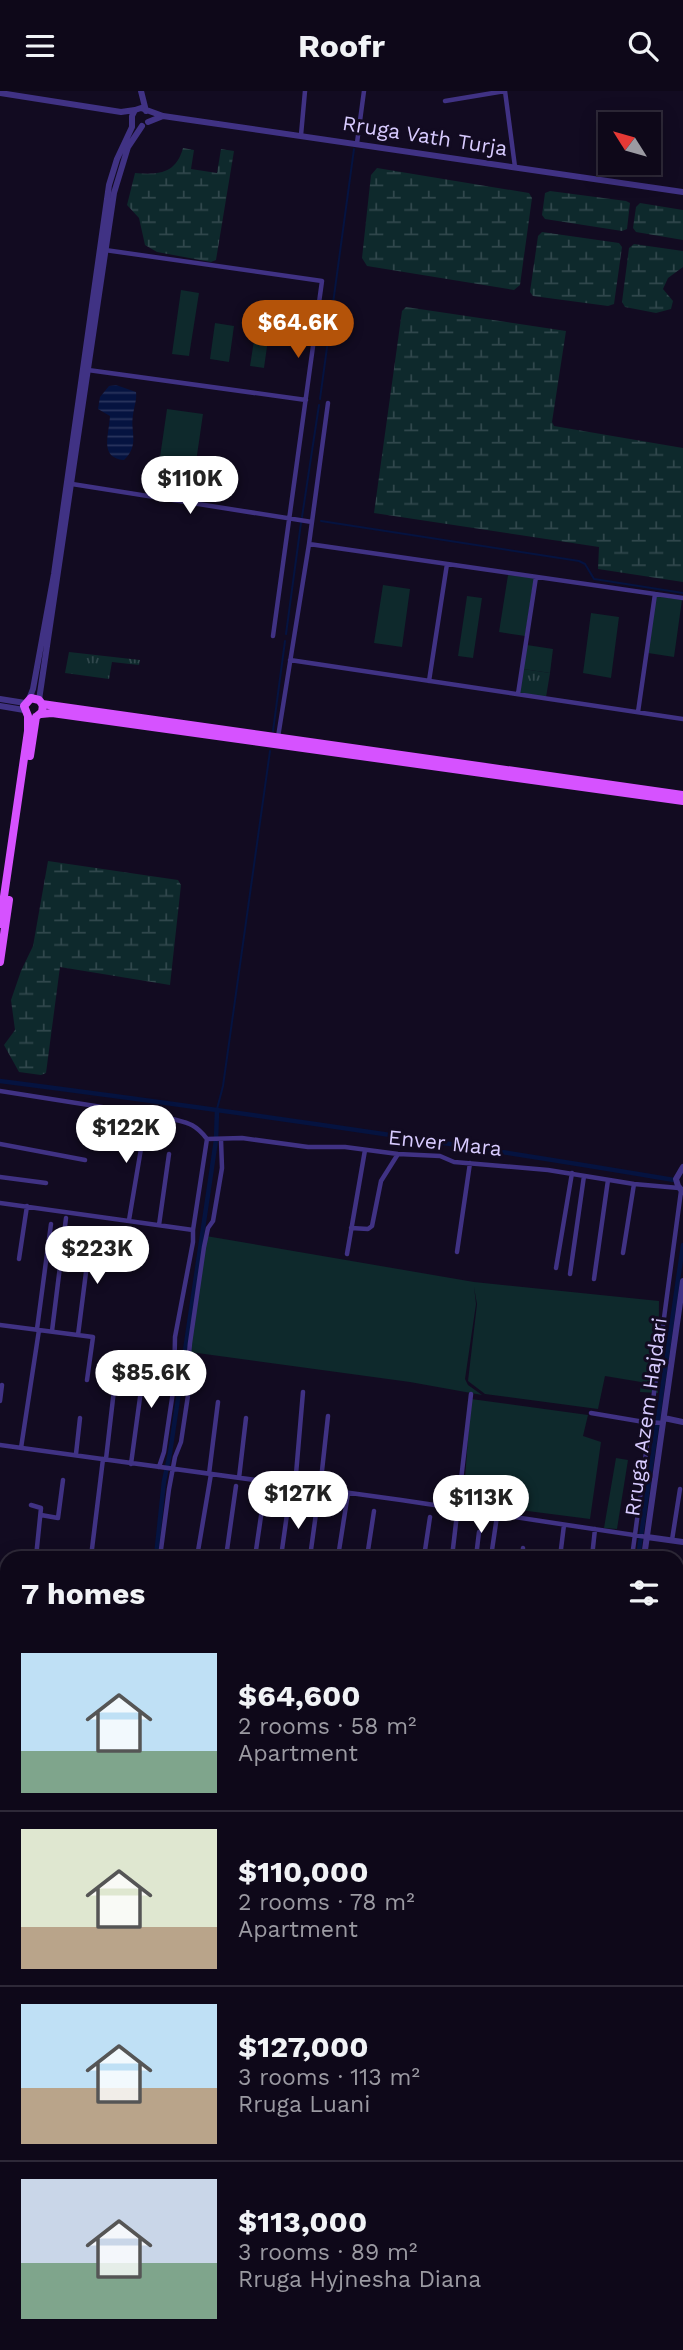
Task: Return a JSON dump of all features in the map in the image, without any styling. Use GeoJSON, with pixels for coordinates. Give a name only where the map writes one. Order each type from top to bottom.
{"type":"FeatureCollection","features":[{"type":"Feature","properties":{"kind":"main road"},"geometry":{"type":"LineString","coordinates":[[0,962],[30,710],[41,702]]}},
{"type":"Feature","properties":{"kind":"main road"},"geometry":{"type":"LineString","coordinates":[[0,924],[30,710],[41,702],[683,795]]}},
{"type":"Feature","properties":{"kind":"main road"},"geometry":{"type":"LineString","coordinates":[[30,710],[683,801]]}},
{"type":"Feature","properties":{"kind":"street"},"geometry":{"type":"LineString","coordinates":[[301,135],[305,91]]}},
{"type":"Feature","properties":{"kind":"street"},"geometry":{"type":"LineString","coordinates":[[357,143],[364,91]]}},
{"type":"Feature","properties":{"kind":"street"},"geometry":{"type":"LineString","coordinates":[[445,101],[505,91],[515,167]]}},
{"type":"Feature","properties":{"kind":"street","name":"Rruga Vath Turja"},"geometry":{"type":"LineString","coordinates":[[0,93],[121,111],[147,111],[163,116],[683,192]]}},
{"type":"Feature","properties":{"kind":"street"},"geometry":{"type":"LineString","coordinates":[[30,710],[54,575],[109,185],[142,93]]}},
{"type":"Feature","properties":{"kind":"street"},"geometry":{"type":"LineString","coordinates":[[41,702],[104,250],[122,162],[134,136],[145,124],[147,111],[142,93]]}},
{"type":"Feature","properties":{"kind":"street","name":"Rruga Vath Turja"},"geometry":{"type":"LineString","coordinates":[[121,111],[132,121],[145,124],[163,116]]}},
{"type":"Feature","properties":{"kind":"street"},"geometry":{"type":"LineString","coordinates":[[104,250],[322,281],[273,636]]}},
{"type":"Feature","properties":{"kind":"street"},"geometry":{"type":"LineString","coordinates":[[87,370],[306,400]]}},
{"type":"Feature","properties":{"kind":"street"},"geometry":{"type":"LineString","coordinates":[[278,738],[328,403]]}},
{"type":"Feature","properties":{"kind":"street"},"geometry":{"type":"LineString","coordinates":[[72,484],[312,521]]}},
{"type":"Feature","properties":{"kind":"street"},"geometry":{"type":"LineString","coordinates":[[309,544],[683,598]]}},
{"type":"Feature","properties":{"kind":"street"},"geometry":{"type":"LineString","coordinates":[[429,681],[447,564]]}},
{"type":"Feature","properties":{"kind":"street"},"geometry":{"type":"LineString","coordinates":[[518,694],[536,577]]}},
{"type":"Feature","properties":{"kind":"street"},"geometry":{"type":"LineString","coordinates":[[638,712],[655,594]]}},
{"type":"Feature","properties":{"kind":"street"},"geometry":{"type":"LineString","coordinates":[[290,660],[683,719]]}},
{"type":"Feature","properties":{"kind":"street"},"geometry":{"type":"LineString","coordinates":[[0,699],[30,710]]}},
{"type":"Feature","properties":{"kind":"street"},"geometry":{"type":"LineString","coordinates":[[0,706],[30,710]]}},
{"type":"Feature","properties":{"kind":"street"},"geometry":{"type":"LineString","coordinates":[[0,1091],[147,1113],[191,1123],[208,1139],[174,1350],[174,1385],[160,1467]]}},
{"type":"Feature","properties":{"kind":"street"},"geometry":{"type":"LineString","coordinates":[[129,1220],[147,1113]]}},
{"type":"Feature","properties":{"kind":"street","name":"Enver Mara"},"geometry":{"type":"LineString","coordinates":[[208,1139],[242,1138],[308,1147],[345,1147],[398,1154],[424,1154],[470,1163],[681,1190]]}},
{"type":"Feature","properties":{"kind":"street"},"geometry":{"type":"LineString","coordinates":[[161,1551],[171,1469],[181,1442],[190,1382],[190,1343],[204,1247],[208,1228],[213,1220],[222,1168],[219,1140]]}},
{"type":"Feature","properties":{"kind":"street"},"geometry":{"type":"LineString","coordinates":[[0,1144],[85,1160]]}},
{"type":"Feature","properties":{"kind":"street"},"geometry":{"type":"LineString","coordinates":[[347,1254],[365,1150]]}},
{"type":"Feature","properties":{"kind":"street"},"geometry":{"type":"LineString","coordinates":[[159,1225],[169,1154]]}},
{"type":"Feature","properties":{"kind":"street"},"geometry":{"type":"LineString","coordinates":[[351,1228],[368,1229],[372,1226],[381,1181],[398,1154]]}},
{"type":"Feature","properties":{"kind":"street"},"geometry":{"type":"LineString","coordinates":[[457,1252],[470,1163]]}},
{"type":"Feature","properties":{"kind":"street"},"geometry":{"type":"LineString","coordinates":[[635,1551],[641,1536],[651,1422],[681,1190],[677,1176],[683,1167]]}},
{"type":"Feature","properties":{"kind":"street"},"geometry":{"type":"LineString","coordinates":[[556,1268],[572,1174]]}},
{"type":"Feature","properties":{"kind":"street"},"geometry":{"type":"LineString","coordinates":[[570,1274],[584,1176]]}},
{"type":"Feature","properties":{"kind":"street"},"geometry":{"type":"LineString","coordinates":[[0,1177],[46,1183]]}},
{"type":"Feature","properties":{"kind":"street"},"geometry":{"type":"LineString","coordinates":[[594,1279],[608,1180]]}},
{"type":"Feature","properties":{"kind":"street"},"geometry":{"type":"LineString","coordinates":[[623,1253],[634,1184]]}},
{"type":"Feature","properties":{"kind":"street"},"geometry":{"type":"LineString","coordinates":[[0,1203],[193,1230]]}},
{"type":"Feature","properties":{"kind":"street"},"geometry":{"type":"LineString","coordinates":[[19,1259],[27,1206]]}},
{"type":"Feature","properties":{"kind":"street"},"geometry":{"type":"LineString","coordinates":[[52,1331],[66,1218]]}},
{"type":"Feature","properties":{"kind":"street"},"geometry":{"type":"LineString","coordinates":[[21,1448],[51,1224]]}},
{"type":"Feature","properties":{"kind":"street"},"geometry":{"type":"LineString","coordinates":[[78,1335],[91,1233]]}},
{"type":"Feature","properties":{"kind":"street","name":"Rruga Azem Hajdari"},"geometry":{"type":"LineString","coordinates":[[643,1551],[641,1536],[683,1281]]}},
{"type":"Feature","properties":{"kind":"street"},"geometry":{"type":"LineString","coordinates":[[0,1325],[93,1337],[87,1380]]}},
{"type":"Feature","properties":{"kind":"street"},"geometry":{"type":"LineString","coordinates":[[131,1464],[146,1353]]}},
{"type":"Feature","properties":{"kind":"street"},"geometry":{"type":"LineString","coordinates":[[92,1551],[117,1364]]}},
{"type":"Feature","properties":{"kind":"street"},"geometry":{"type":"LineString","coordinates":[[0,1401],[2,1385]]}},
{"type":"Feature","properties":{"kind":"street"},"geometry":{"type":"LineString","coordinates":[[295,1486],[303,1392]]}},
{"type":"Feature","properties":{"kind":"street"},"geometry":{"type":"LineString","coordinates":[[453,1551],[471,1394]]}},
{"type":"Feature","properties":{"kind":"street"},"geometry":{"type":"LineString","coordinates":[[198,1551],[218,1402]]}},
{"type":"Feature","properties":{"kind":"street"},"geometry":{"type":"LineString","coordinates":[[591,1413],[651,1422],[683,1422]]}},
{"type":"Feature","properties":{"kind":"street"},"geometry":{"type":"LineString","coordinates":[[320,1489],[328,1416]]}},
{"type":"Feature","properties":{"kind":"street"},"geometry":{"type":"LineString","coordinates":[[76,1454],[80,1418]]}},
{"type":"Feature","properties":{"kind":"street"},"geometry":{"type":"LineString","coordinates":[[239,1478],[246,1418]]}},
{"type":"Feature","properties":{"kind":"street"},"geometry":{"type":"LineString","coordinates":[[0,1445],[683,1542]]}},
{"type":"Feature","properties":{"kind":"street"},"geometry":{"type":"LineString","coordinates":[[41,1515],[58,1518],[63,1480]]}},
{"type":"Feature","properties":{"kind":"street"},"geometry":{"type":"LineString","coordinates":[[256,1551],[266,1482]]}},
{"type":"Feature","properties":{"kind":"street"},"geometry":{"type":"LineString","coordinates":[[227,1551],[236,1486]]}},
{"type":"Feature","properties":{"kind":"street"},"geometry":{"type":"LineString","coordinates":[[672,1541],[680,1489]]}},
{"type":"Feature","properties":{"kind":"street"},"geometry":{"type":"LineString","coordinates":[[339,1551],[348,1493]]}},
{"type":"Feature","properties":{"kind":"street"},"geometry":{"type":"LineString","coordinates":[[311,1551],[318,1499]]}},
{"type":"Feature","properties":{"kind":"street"},"geometry":{"type":"LineString","coordinates":[[282,1551],[289,1500]]}},
{"type":"Feature","properties":{"kind":"street"},"geometry":{"type":"LineString","coordinates":[[31,1505],[40,1506],[37,1551]]}},
{"type":"Feature","properties":{"kind":"street"},"geometry":{"type":"LineString","coordinates":[[368,1551],[374,1511]]}},
{"type":"Feature","properties":{"kind":"street"},"geometry":{"type":"LineString","coordinates":[[492,1551],[496,1515]]}},
{"type":"Feature","properties":{"kind":"street"},"geometry":{"type":"LineString","coordinates":[[425,1551],[430,1517]]}},
{"type":"Feature","properties":{"kind":"street"},"geometry":{"type":"LineString","coordinates":[[561,1551],[564,1525]]}},
{"type":"Feature","properties":{"kind":"street"},"geometry":{"type":"LineString","coordinates":[[593,1551],[596,1529]]}},
{"type":"Feature","properties":{"kind":"street"},"geometry":{"type":"LineString","coordinates":[[477,1551],[479,1532]]}},
{"type":"Feature","properties":{"kind":"green space"},"geometry":{"type":"Polygon","coordinates":[[[183,148],[194,150],[191,169],[217,173],[221,149],[234,151],[216,260],[211,262],[157,252],[145,245],[139,218],[127,205],[135,173],[151,174],[171,168],[183,148]]]}},
{"type":"Feature","properties":{"kind":"green space"},"geometry":{"type":"Polygon","coordinates":[[[377,168],[529,193],[532,198],[520,285],[514,290],[367,266],[362,258],[371,175],[377,168]]]}},
{"type":"Feature","properties":{"kind":"green space"},"geometry":{"type":"Polygon","coordinates":[[[550,191],[626,201],[630,203],[627,229],[622,231],[545,219],[542,215],[545,193],[550,191]]]}},
{"type":"Feature","properties":{"kind":"green space"},"geometry":{"type":"Polygon","coordinates":[[[640,203],[683,210],[683,240],[636,232],[633,228],[636,207],[640,203]]]}},
{"type":"Feature","properties":{"kind":"green space"},"geometry":{"type":"Polygon","coordinates":[[[542,232],[619,243],[622,247],[614,304],[608,306],[533,296],[530,292],[538,236],[542,232]]]}},
{"type":"Feature","properties":{"kind":"green space"},"geometry":{"type":"Polygon","coordinates":[[[634,244],[683,251],[683,267],[668,278],[663,289],[673,301],[671,309],[656,313],[625,307],[622,302],[629,248],[634,244]]]}},
{"type":"Feature","properties":{"kind":"green space"},"geometry":{"type":"Polygon","coordinates":[[[181,290],[199,293],[189,356],[172,354],[181,290]]]}},
{"type":"Feature","properties":{"kind":"green space"},"geometry":{"type":"Polygon","coordinates":[[[260,302],[273,304],[264,368],[250,366],[260,302]]]}},
{"type":"Feature","properties":{"kind":"green space"},"geometry":{"type":"Polygon","coordinates":[[[406,307],[566,331],[552,422],[554,426],[683,448],[683,582],[598,569],[599,547],[374,513],[402,311],[406,307]]]}},
{"type":"Feature","properties":{"kind":"green space"},"geometry":{"type":"Polygon","coordinates":[[[215,323],[234,326],[229,362],[210,359],[215,323]]]}},
{"type":"Feature","properties":{"kind":"green space"},"geometry":{"type":"Polygon","coordinates":[[[167,409],[203,414],[194,476],[158,471],[167,409]]]}},
{"type":"Feature","properties":{"kind":"green space"},"geometry":{"type":"Polygon","coordinates":[[[508,575],[534,578],[525,636],[499,632],[508,575]]]}},
{"type":"Feature","properties":{"kind":"green space"},"geometry":{"type":"Polygon","coordinates":[[[383,585],[410,589],[402,647],[374,643],[383,585]]]}},
{"type":"Feature","properties":{"kind":"green space"},"geometry":{"type":"Polygon","coordinates":[[[467,596],[482,598],[473,658],[458,656],[467,596]]]}},
{"type":"Feature","properties":{"kind":"green space"},"geometry":{"type":"Polygon","coordinates":[[[656,596],[682,600],[674,657],[648,653],[656,596]]]}},
{"type":"Feature","properties":{"kind":"green space"},"geometry":{"type":"Polygon","coordinates":[[[591,613],[619,617],[611,678],[583,673],[591,613]]]}},
{"type":"Feature","properties":{"kind":"green space"},"geometry":{"type":"Polygon","coordinates":[[[527,645],[553,649],[550,673],[523,669],[527,645]]]}},
{"type":"Feature","properties":{"kind":"green space"},"geometry":{"type":"Polygon","coordinates":[[[69,652],[140,660],[139,665],[112,662],[109,679],[65,673],[69,652]]]}},
{"type":"Feature","properties":{"kind":"green space"},"geometry":{"type":"Polygon","coordinates":[[[523,669],[550,673],[546,697],[520,693],[523,669]]]}},
{"type":"Feature","properties":{"kind":"green space"},"geometry":{"type":"Polygon","coordinates":[[[48,861],[178,880],[181,885],[170,985],[60,967],[46,1073],[41,1075],[19,1072],[4,1045],[15,1030],[11,1000],[33,946],[48,861]]]}},
{"type":"Feature","properties":{"kind":"green space"},"geometry":{"type":"Polygon","coordinates":[[[206,1236],[474,1282],[659,1301],[658,1393],[640,1392],[641,1382],[605,1376],[598,1409],[485,1394],[468,1381],[477,1304],[474,1287],[476,1304],[465,1379],[468,1385],[482,1395],[410,1382],[190,1352],[206,1236]]]}},
{"type":"Feature","properties":{"kind":"green space"},"geometry":{"type":"Polygon","coordinates":[[[471,1399],[588,1415],[583,1436],[601,1442],[590,1519],[472,1504],[473,1493],[464,1491],[471,1399]]]}},
{"type":"Feature","properties":{"kind":"green space"},"geometry":{"type":"Polygon","coordinates":[[[616,1458],[628,1460],[617,1529],[604,1528],[616,1458]]]}},
{"type":"Feature","properties":{"kind":"shaded area"},"geometry":{"type":"Polygon","coordinates":[[[116,385],[136,392],[132,421],[133,444],[124,460],[111,455],[108,450],[110,416],[98,409],[100,397],[109,386],[116,385]]]}},
{"type":"Feature","properties":{"kind":"waterway"},"geometry":{"type":"LineString","coordinates":[[320,399],[354,149]]}},
{"type":"Feature","properties":{"kind":"waterway"},"geometry":{"type":"LineString","coordinates":[[302,517],[319,405]]}},
{"type":"Feature","properties":{"kind":"waterway"},"geometry":{"type":"LineString","coordinates":[[321,521],[579,561],[585,564],[594,579],[683,593]]}},
{"type":"Feature","properties":{"kind":"waterway"},"geometry":{"type":"LineString","coordinates":[[286,634],[301,523]]}},
{"type":"Feature","properties":{"kind":"waterway"},"geometry":{"type":"LineString","coordinates":[[273,731],[285,641]]}},
{"type":"Feature","properties":{"kind":"waterway"},"geometry":{"type":"LineString","coordinates":[[217,1109],[223,1086],[270,751]]}},
{"type":"Feature","properties":{"kind":"waterway"},"geometry":{"type":"LineString","coordinates":[[0,1081],[337,1127],[674,1180]]}},
{"type":"Feature","properties":{"kind":"waterway"},"geometry":{"type":"LineString","coordinates":[[157,1551],[164,1481],[216,1140],[217,1110]]}},
{"type":"Feature","properties":{"kind":"waterway"},"geometry":{"type":"LineString","coordinates":[[639,1551],[683,1245]]}}]}
